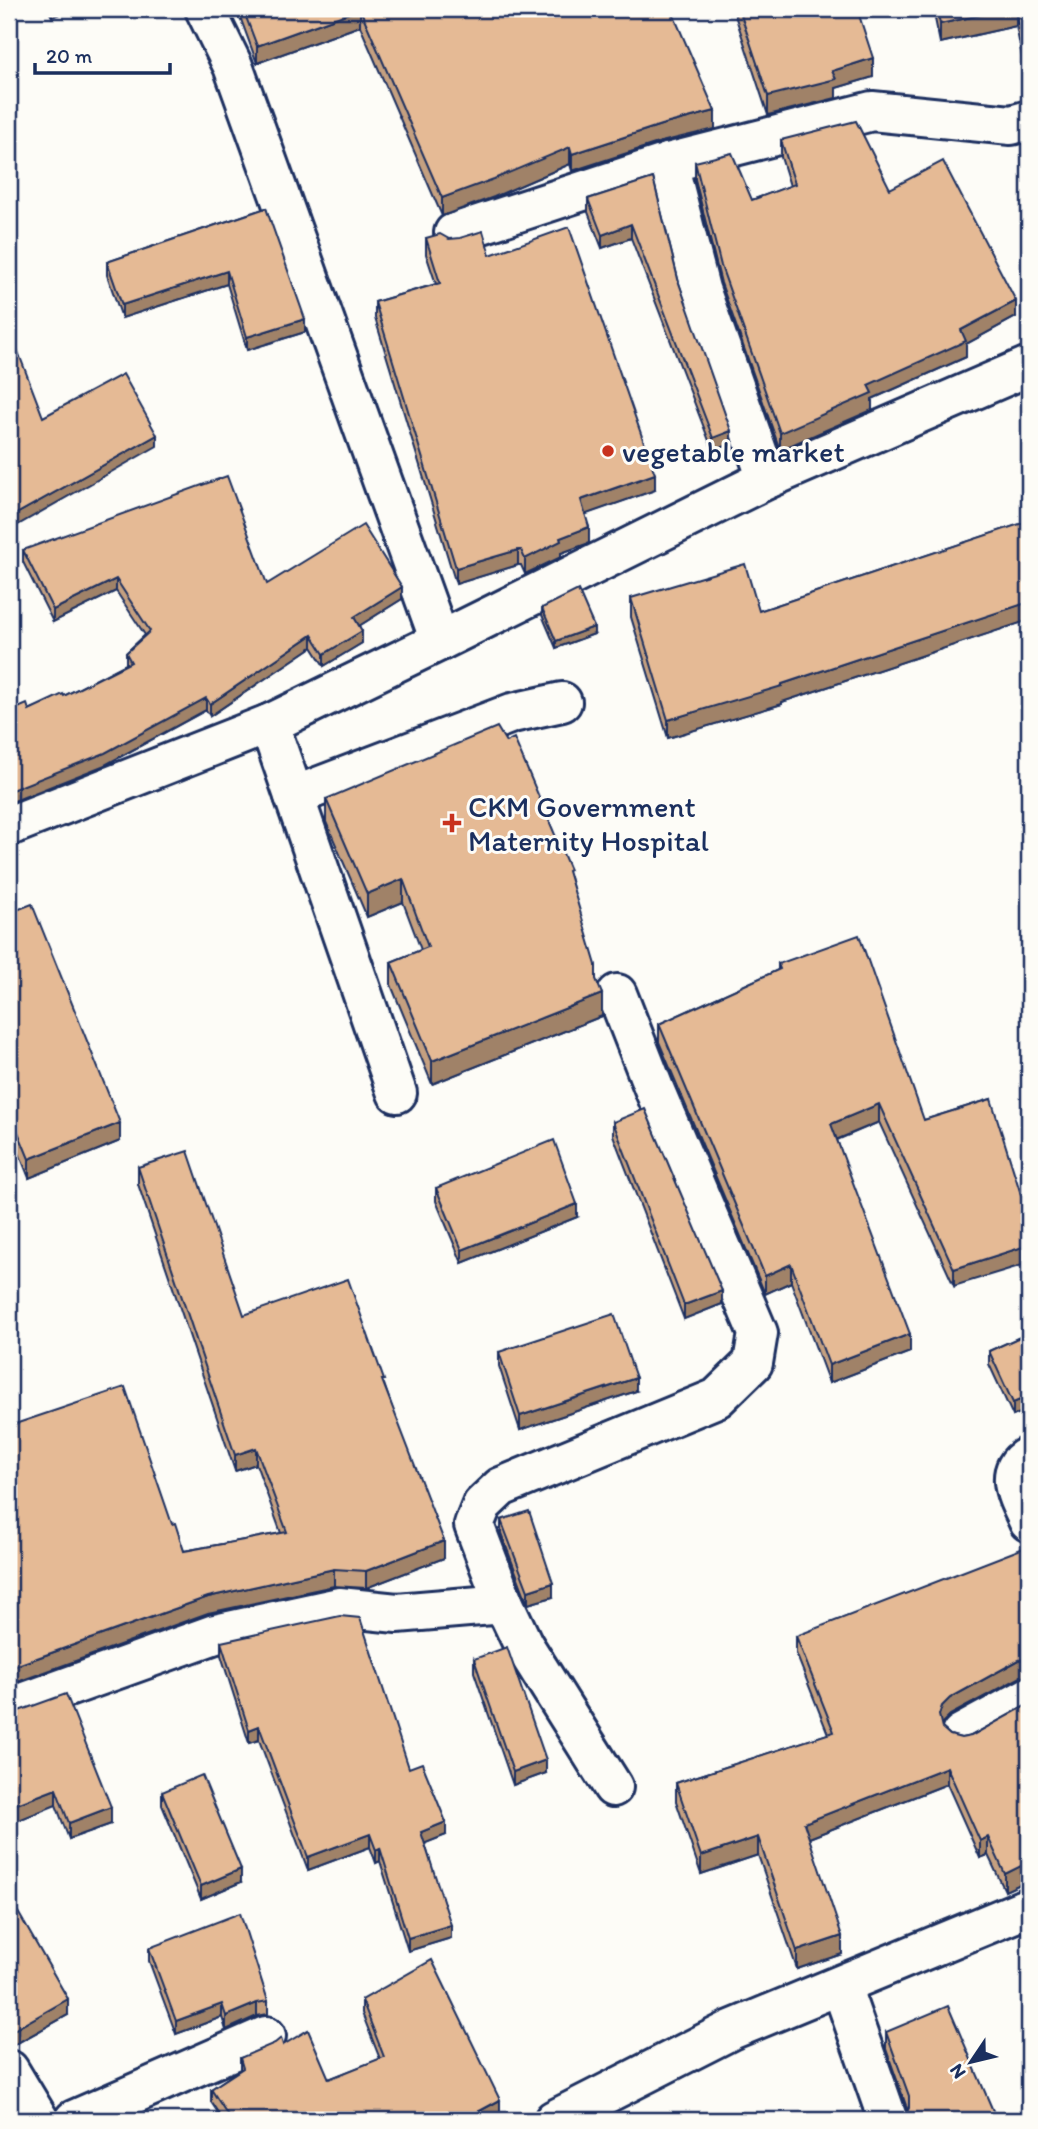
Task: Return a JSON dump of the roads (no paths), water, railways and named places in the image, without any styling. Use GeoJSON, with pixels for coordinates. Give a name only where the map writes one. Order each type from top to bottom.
{"type":"FeatureCollection","features":[{"type":"Feature","properties":{"kind":"street"},"geometry":{"type":"LineString","coordinates":[[205,9],[233,65],[440,641]]}},
{"type":"Feature","properties":{"kind":"street"},"geometry":{"type":"LineString","coordinates":[[454,233],[668,163],[872,111],[1012,125],[1029,120]]}},
{"type":"Feature","properties":{"kind":"street"},"geometry":{"type":"LineString","coordinates":[[668,163],[700,289],[767,479]]}},
{"type":"Feature","properties":{"kind":"street"},"geometry":{"type":"LineString","coordinates":[[9,826],[269,724],[767,479],[1029,366]]}},
{"type":"Feature","properties":{"kind":"street"},"geometry":{"type":"LineString","coordinates":[[294,796],[512,713],[562,702]]}},
{"type":"Feature","properties":{"kind":"street"},"geometry":{"type":"LineString","coordinates":[[269,724],[397,1093]]}},
{"type":"Feature","properties":{"kind":"street"},"geometry":{"type":"LineString","coordinates":[[613,1787],[523,1644],[504,1604],[474,1525],[482,1505],[501,1488],[717,1398],[753,1363],[758,1333],[655,1091],[618,994]]}},
{"type":"Feature","properties":{"kind":"street"},"geometry":{"type":"LineString","coordinates":[[1029,1456],[1021,1460],[1016,1467],[1013,1483],[1029,1522]]}},
{"type":"Feature","properties":{"kind":"street"},"geometry":{"type":"LineString","coordinates":[[9,1708],[215,1634],[339,1607],[397,1613],[504,1604]]}},
{"type":"Feature","properties":{"kind":"street"},"geometry":{"type":"LineString","coordinates":[[961,1734],[1029,1697]]}},
{"type":"Feature","properties":{"kind":"street"},"geometry":{"type":"LineString","coordinates":[[554,2120],[732,2030],[1029,1907]]}},
{"type":"Feature","properties":{"kind":"street"},"geometry":{"type":"LineString","coordinates":[[841,1986],[888,2120]]}},
{"type":"Feature","properties":{"kind":"street"},"geometry":{"type":"LineString","coordinates":[[74,2120],[266,2036]]}},
{"type":"Feature","properties":{"kind":"street"},"geometry":{"type":"LineString","coordinates":[[9,2070],[38,2120]]}},
{"type":"Feature","properties":{"kind":"place","name":"vegetable market"},"geometry":{"type":"Point","coordinates":[608,451]}},
{"type":"Feature","properties":{"kind":"place","name":"CKM Government Maternity Hospital"},"geometry":{"type":"Point","coordinates":[452,823]}}]}
